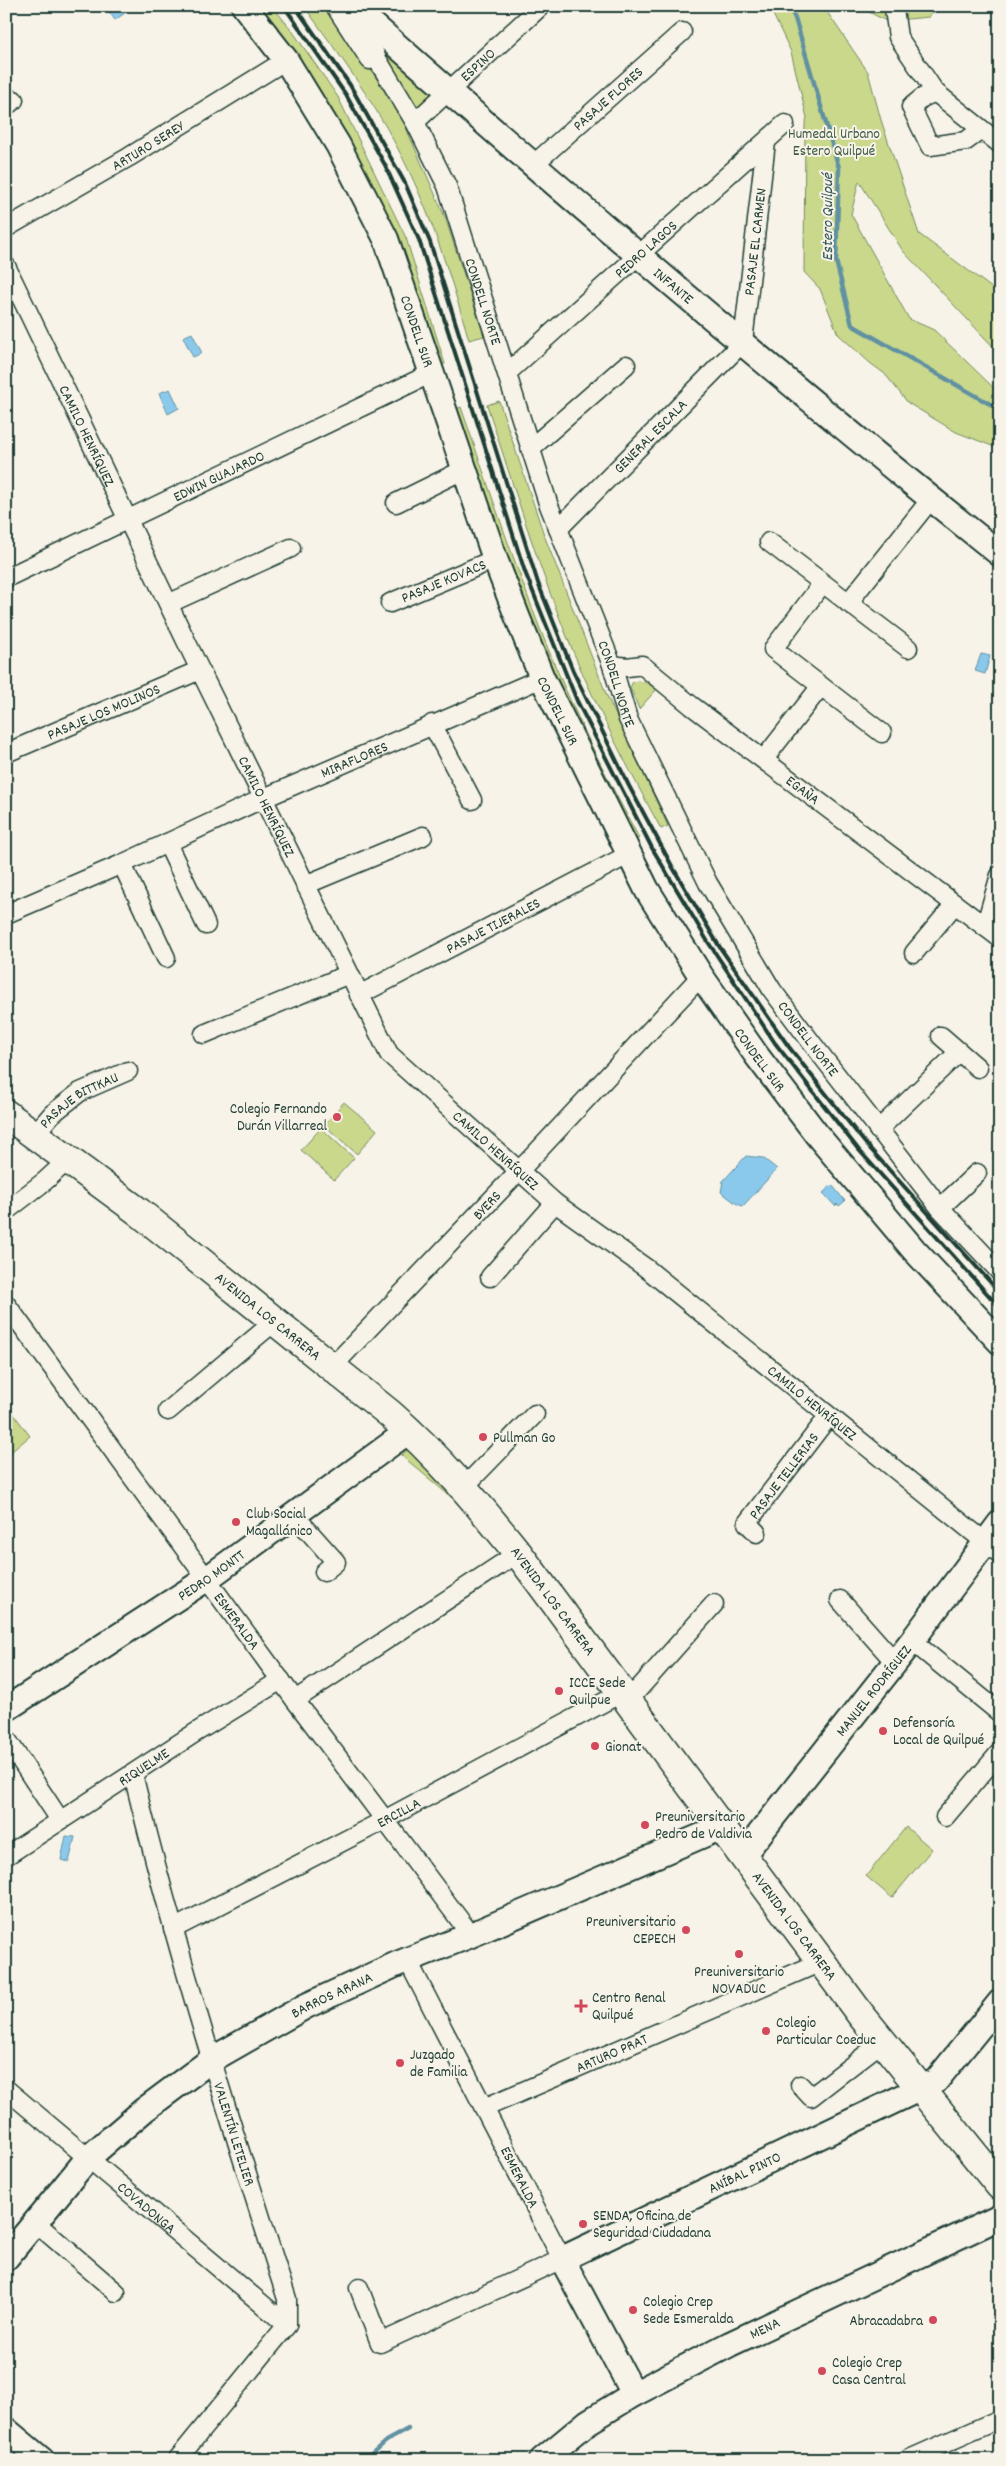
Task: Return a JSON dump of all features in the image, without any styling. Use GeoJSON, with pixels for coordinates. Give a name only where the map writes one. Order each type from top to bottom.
{"type":"FeatureCollection","features":[{"type":"Feature","properties":{"kind":"main road","name":"AVENIDA LOS CARRERA"},"geometry":{"type":"LineString","coordinates":[[6,1114],[139,1212],[410,1430],[464,1487],[518,1553],[624,1698],[882,2042],[1000,2186]]}},
{"type":"Feature","properties":{"kind":"street","name":"CONDELL SUR"},"geometry":{"type":"LineString","coordinates":[[244,6],[286,60],[338,145],[386,239],[495,559],[542,678],[647,890],[701,976],[757,1056],[818,1136],[914,1250],[1000,1342]]}},
{"type":"Feature","properties":{"kind":"street","name":"CONDELL NORTE"},"geometry":{"type":"LineString","coordinates":[[335,6],[388,89],[403,104]]}},
{"type":"Feature","properties":{"kind":"street","name":"ESPINO"},"geometry":{"type":"LineString","coordinates":[[415,122],[541,6]]}},
{"type":"Feature","properties":{"kind":"street"},"geometry":{"type":"LineString","coordinates":[[894,9],[898,37],[935,92],[980,130],[1000,144]]}},
{"type":"Feature","properties":{"kind":"street","name":"CONDELL NORTE"},"geometry":{"type":"LineString","coordinates":[[362,14],[368,29],[371,46],[415,122],[447,186],[558,529],[620,666],[628,719],[708,883],[772,990],[940,1208],[1000,1272]]}},
{"type":"Feature","properties":{"kind":"street","name":"INFANTE"},"geometry":{"type":"LineString","coordinates":[[362,14],[533,165],[931,499],[1000,554]]}},
{"type":"Feature","properties":{"kind":"street","name":"PASAJE FLORES"},"geometry":{"type":"LineString","coordinates":[[533,165],[682,32]]}},
{"type":"Feature","properties":{"kind":"street","name":"ARTURO SEREY"},"geometry":{"type":"LineString","coordinates":[[6,228],[129,158],[286,60]]}},
{"type":"Feature","properties":{"kind":"street"},"geometry":{"type":"LineString","coordinates":[[935,92],[922,98],[912,107],[930,146],[966,141],[980,130]]}},
{"type":"Feature","properties":{"kind":"street","name":"PEDRO LAGOS"},"geometry":{"type":"LineString","coordinates":[[507,373],[785,124]]}},
{"type":"Feature","properties":{"kind":"street","name":"PASAJE EL CARMEN"},"geometry":{"type":"LineString","coordinates":[[743,342],[766,142]]}},
{"type":"Feature","properties":{"kind":"street","name":"CAMILO HENRÍQUEZ"},"geometry":{"type":"LineString","coordinates":[[6,266],[170,603],[200,670],[389,1054],[555,1203],[646,1268],[992,1548]]}},
{"type":"Feature","properties":{"kind":"street","name":"GENERAL ESCALA"},"geometry":{"type":"LineString","coordinates":[[558,529],[743,342]]}},
{"type":"Feature","properties":{"kind":"street"},"geometry":{"type":"LineString","coordinates":[[531,448],[626,365]]}},
{"type":"Feature","properties":{"kind":"street","name":"EDWIN GUAJARDO"},"geometry":{"type":"LineString","coordinates":[[6,578],[432,373]]}},
{"type":"Feature","properties":{"kind":"street"},"geometry":{"type":"LineString","coordinates":[[396,503],[465,469]]}},
{"type":"Feature","properties":{"kind":"street"},"geometry":{"type":"LineString","coordinates":[[848,603],[931,499]]}},
{"type":"Feature","properties":{"kind":"street"},"geometry":{"type":"LineString","coordinates":[[769,542],[908,648]]}},
{"type":"Feature","properties":{"kind":"street"},"geometry":{"type":"LineString","coordinates":[[170,603],[291,548]]}},
{"type":"Feature","properties":{"kind":"street","name":"PASAJE KOVACS"},"geometry":{"type":"LineString","coordinates":[[390,603],[495,559]]}},
{"type":"Feature","properties":{"kind":"street"},"geometry":{"type":"LineString","coordinates":[[822,584],[772,649],[882,733]]}},
{"type":"Feature","properties":{"kind":"street","name":"EGAÑA"},"geometry":{"type":"LineString","coordinates":[[620,666],[642,665],[652,675],[1000,938]]}},
{"type":"Feature","properties":{"kind":"street","name":"PASAJE LOS MOLINOS"},"geometry":{"type":"LineString","coordinates":[[6,753],[200,670]]}},
{"type":"Feature","properties":{"kind":"street","name":"MIRAFLORES"},"geometry":{"type":"LineString","coordinates":[[6,914],[122,864],[264,798],[432,724],[542,678]]}},
{"type":"Feature","properties":{"kind":"street"},"geometry":{"type":"LineString","coordinates":[[764,759],[821,686]]}},
{"type":"Feature","properties":{"kind":"street"},"geometry":{"type":"LineString","coordinates":[[432,724],[472,800]]}},
{"type":"Feature","properties":{"kind":"street"},"geometry":{"type":"LineString","coordinates":[[305,885],[423,836]]}},
{"type":"Feature","properties":{"kind":"street"},"geometry":{"type":"LineString","coordinates":[[168,843],[206,924]]}},
{"type":"Feature","properties":{"kind":"street","name":"PASAJE TIJERALES"},"geometry":{"type":"LineString","coordinates":[[359,995],[628,855]]}},
{"type":"Feature","properties":{"kind":"street"},"geometry":{"type":"LineString","coordinates":[[122,864],[166,958]]}},
{"type":"Feature","properties":{"kind":"street"},"geometry":{"type":"LineString","coordinates":[[985,927],[1000,874]]}},
{"type":"Feature","properties":{"kind":"street"},"geometry":{"type":"LineString","coordinates":[[914,954],[955,904]]}},
{"type":"Feature","properties":{"kind":"street"},"geometry":{"type":"LineString","coordinates":[[204,1034],[349,974]]}},
{"type":"Feature","properties":{"kind":"street","name":"BYERS"},"geometry":{"type":"LineString","coordinates":[[332,1367],[701,976]]}},
{"type":"Feature","properties":{"kind":"street"},"geometry":{"type":"LineString","coordinates":[[941,1036],[978,1068]]}},
{"type":"Feature","properties":{"kind":"street"},"geometry":{"type":"LineString","coordinates":[[878,1130],[958,1052]]}},
{"type":"Feature","properties":{"kind":"street","name":"PASAJE BITTKAU"},"geometry":{"type":"LineString","coordinates":[[34,1135],[52,1114],[80,1092],[128,1071]]}},
{"type":"Feature","properties":{"kind":"street"},"geometry":{"type":"LineString","coordinates":[[6,1211],[46,1181],[68,1160]]}},
{"type":"Feature","properties":{"kind":"street"},"geometry":{"type":"LineString","coordinates":[[940,1208],[977,1173]]}},
{"type":"Feature","properties":{"kind":"street"},"geometry":{"type":"LineString","coordinates":[[490,1277],[555,1203]]}},
{"type":"Feature","properties":{"kind":"street","name":"ESMERALDA"},"geometry":{"type":"LineString","coordinates":[[6,1304],[208,1578],[295,1700],[471,1936]]}},
{"type":"Feature","properties":{"kind":"street"},"geometry":{"type":"LineString","coordinates":[[168,1411],[274,1322]]}},
{"type":"Feature","properties":{"kind":"street"},"geometry":{"type":"LineString","coordinates":[[464,1487],[536,1414]]}},
{"type":"Feature","properties":{"kind":"street","name":"PASAJE TELLERIAS"},"geometry":{"type":"LineString","coordinates":[[758,1532],[747,1524],[828,1417]]}},
{"type":"Feature","properties":{"kind":"street","name":"PEDRO MONTT"},"geometry":{"type":"LineString","coordinates":[[6,1709],[208,1578],[410,1430]]}},
{"type":"Feature","properties":{"kind":"street"},"geometry":{"type":"LineString","coordinates":[[295,1516],[336,1562],[324,1572]]}},
{"type":"Feature","properties":{"kind":"street","name":"MANUEL RODRÍGUEZ"},"geometry":{"type":"LineString","coordinates":[[743,1855],[894,1661],[992,1548],[1000,1523]]}},
{"type":"Feature","properties":{"kind":"street"},"geometry":{"type":"LineString","coordinates":[[295,1700],[518,1553]]}},
{"type":"Feature","properties":{"kind":"street"},"geometry":{"type":"LineString","coordinates":[[840,1600],[894,1661]]}},
{"type":"Feature","properties":{"kind":"street"},"geometry":{"type":"LineString","coordinates":[[624,1698],[714,1604]]}},
{"type":"Feature","properties":{"kind":"street"},"geometry":{"type":"LineString","coordinates":[[912,1641],[1000,1713]]}},
{"type":"Feature","properties":{"kind":"street","name":"RIQUELME"},"geometry":{"type":"LineString","coordinates":[[6,1856],[281,1680]]}},
{"type":"Feature","properties":{"kind":"street","name":"ERCILLA"},"geometry":{"type":"LineString","coordinates":[[173,1929],[624,1698]]}},
{"type":"Feature","properties":{"kind":"street"},"geometry":{"type":"LineString","coordinates":[[6,1738],[60,1820]]}},
{"type":"Feature","properties":{"kind":"street"},"geometry":{"type":"LineString","coordinates":[[945,1817],[1000,1752]]}},
{"type":"Feature","properties":{"kind":"street","name":"VALENTÍN LETELIER"},"geometry":{"type":"LineString","coordinates":[[133,1774],[173,1929],[211,2060],[287,2299],[286,2325]]}},
{"type":"Feature","properties":{"kind":"street","name":"BARROS ARANA"},"geometry":{"type":"LineString","coordinates":[[10,2245],[36,2223],[88,2158],[144,2110],[211,2060],[306,2006],[407,1959],[471,1936],[722,1827]]}},
{"type":"Feature","properties":{"kind":"street","name":"ESMERALDA"},"geometry":{"type":"LineString","coordinates":[[407,1959],[634,2394]]}},
{"type":"Feature","properties":{"kind":"street","name":"ARTURO PRAT"},"geometry":{"type":"LineString","coordinates":[[484,2108],[821,1962]]}},
{"type":"Feature","properties":{"kind":"street","name":"ANÍBAL PINTO"},"geometry":{"type":"LineString","coordinates":[[359,2288],[380,2344],[936,2081],[1000,2002]]}},
{"type":"Feature","properties":{"kind":"street"},"geometry":{"type":"LineString","coordinates":[[800,2085],[811,2097],[882,2042]]}},
{"type":"Feature","properties":{"kind":"street","name":"COVADONGA"},"geometry":{"type":"LineString","coordinates":[[6,2089],[286,2325]]}},
{"type":"Feature","properties":{"kind":"street","name":"MENA"},"geometry":{"type":"LineString","coordinates":[[542,2460],[588,2422],[634,2394],[730,2344],[1000,2217]]}},
{"type":"Feature","properties":{"kind":"street"},"geometry":{"type":"LineString","coordinates":[[36,2223],[116,2292]]}},
{"type":"Feature","properties":{"kind":"street"},"geometry":{"type":"LineString","coordinates":[[177,2460],[286,2325]]}},
{"type":"Feature","properties":{"kind":"street"},"geometry":{"type":"LineString","coordinates":[[908,2460],[1000,2419]]}},
{"type":"Feature","properties":{"kind":"street"},"geometry":{"type":"LineString","coordinates":[[6,2430],[42,2460]]}},
{"type":"Feature","properties":{"kind":"green space"},"geometry":{"type":"Polygon","coordinates":[[[256,6],[272,6],[291,29],[338,97],[406,238],[445,364],[441,365],[409,266],[385,211],[361,169],[331,108],[287,43],[256,6]]]}},
{"type":"Feature","properties":{"kind":"green space"},"geometry":{"type":"Polygon","coordinates":[[[304,6],[331,6],[403,121],[445,217],[484,336],[469,340],[438,241],[409,170],[387,128],[365,93],[304,6]]]}},
{"type":"Feature","properties":{"kind":"green space","name":"Humedal Urbano Estero Quilpué"},"geometry":{"type":"Polygon","coordinates":[[[769,6],[823,6],[868,72],[881,120],[919,234],[1000,294],[1000,354],[903,251],[859,181],[851,214],[909,319],[934,330],[1000,394],[1000,449],[956,432],[908,403],[885,374],[838,334],[820,289],[804,272],[805,124],[807,118],[791,52],[769,6]]]}},
{"type":"Feature","properties":{"kind":"green space"},"geometry":{"type":"Polygon","coordinates":[[[858,6],[935,6],[929,17],[886,21],[858,6]]]}},
{"type":"Feature","properties":{"kind":"green space"},"geometry":{"type":"Polygon","coordinates":[[[387,49],[436,92],[416,111],[381,55],[387,49]]]}},
{"type":"Feature","properties":{"kind":"green space"},"geometry":{"type":"Polygon","coordinates":[[[499,401],[544,535],[607,696],[668,826],[661,829],[603,718],[560,619],[527,528],[487,405],[499,401]]]}},
{"type":"Feature","properties":{"kind":"green space"},"geometry":{"type":"Polygon","coordinates":[[[461,407],[510,550],[552,659],[608,779],[639,838],[636,840],[555,682],[494,527],[456,409],[461,407]]]}},
{"type":"Feature","properties":{"kind":"green space"},"geometry":{"type":"Polygon","coordinates":[[[633,682],[645,682],[657,689],[639,709],[630,687],[633,682]]]}},
{"type":"Feature","properties":{"kind":"green space"},"geometry":{"type":"Polygon","coordinates":[[[344,1102],[377,1130],[357,1154],[324,1125],[344,1102]]]}},
{"type":"Feature","properties":{"kind":"green space"},"geometry":{"type":"Polygon","coordinates":[[[321,1128],[354,1158],[334,1180],[301,1150],[321,1128]]]}},
{"type":"Feature","properties":{"kind":"green space"},"geometry":{"type":"Polygon","coordinates":[[[6,1404],[30,1436],[6,1456],[6,1404]]]}},
{"type":"Feature","properties":{"kind":"green space"},"geometry":{"type":"Polygon","coordinates":[[[411,1447],[464,1508],[401,1455],[411,1447]]]}},
{"type":"Feature","properties":{"kind":"green space"},"geometry":{"type":"Polygon","coordinates":[[[906,1827],[932,1849],[892,1898],[866,1876],[906,1827]]]}},
{"type":"Feature","properties":{"kind":"water"},"geometry":{"type":"Polygon","coordinates":[[[117,6],[131,6],[132,8],[115,20],[109,12],[117,6]]]}},
{"type":"Feature","properties":{"kind":"water"},"geometry":{"type":"Polygon","coordinates":[[[192,333],[202,353],[193,357],[183,337],[192,333]]]}},
{"type":"Feature","properties":{"kind":"water"},"geometry":{"type":"Polygon","coordinates":[[[170,389],[179,408],[168,414],[159,393],[170,389]]]}},
{"type":"Feature","properties":{"kind":"water"},"geometry":{"type":"Polygon","coordinates":[[[981,654],[990,656],[985,674],[975,671],[981,654]]]}},
{"type":"Feature","properties":{"kind":"water"},"geometry":{"type":"Polygon","coordinates":[[[746,1156],[763,1158],[777,1169],[743,1206],[737,1204],[721,1192],[723,1181],[746,1156]]]}},
{"type":"Feature","properties":{"kind":"water"},"geometry":{"type":"Polygon","coordinates":[[[832,1185],[845,1201],[839,1206],[837,1204],[835,1206],[823,1193],[832,1185]]]}},
{"type":"Feature","properties":{"kind":"water"},"geometry":{"type":"Polygon","coordinates":[[[66,1836],[75,1837],[69,1862],[61,1860],[66,1836]]]}},
{"type":"Feature","properties":{"kind":"waterway","name":"Estero Quilpué"},"geometry":{"type":"LineString","coordinates":[[789,6],[795,18],[839,168],[836,261],[852,325],[990,404],[1000,407]]}},
{"type":"Feature","properties":{"kind":"waterway"},"geometry":{"type":"LineString","coordinates":[[365,2460],[386,2441],[408,2429]]}},
{"type":"Feature","properties":{"kind":"railway"},"geometry":{"type":"LineString","coordinates":[[284,6],[346,95],[385,165],[419,240],[525,572],[577,701],[652,848],[708,942],[775,1043],[858,1149],[1000,1308]]}},
{"type":"Feature","properties":{"kind":"railway"},"geometry":{"type":"LineString","coordinates":[[295,6],[350,85],[405,183],[430,242],[538,583],[573,671],[629,786],[672,866],[719,946],[789,1047],[865,1143],[1000,1293]]}},
{"type":"Feature","properties":{"kind":"place","name":"Colegio Fernando Durán Villarreal"},"geometry":{"type":"Point","coordinates":[337,1117]}},
{"type":"Feature","properties":{"kind":"place","name":"Pullman Go"},"geometry":{"type":"Point","coordinates":[483,1437]}},
{"type":"Feature","properties":{"kind":"place","name":"Club Social Magallánico"},"geometry":{"type":"Point","coordinates":[236,1522]}},
{"type":"Feature","properties":{"kind":"place","name":"ICCE Sede Quilpue"},"geometry":{"type":"Point","coordinates":[559,1691]}},
{"type":"Feature","properties":{"kind":"place","name":"Defensoría Local de Quilpué"},"geometry":{"type":"Point","coordinates":[883,1731]}},
{"type":"Feature","properties":{"kind":"place","name":"Gionat"},"geometry":{"type":"Point","coordinates":[595,1746]}},
{"type":"Feature","properties":{"kind":"place","name":"Preuniversitario Pedro de Valdivia"},"geometry":{"type":"Point","coordinates":[645,1825]}},
{"type":"Feature","properties":{"kind":"place","name":"Preuniversitario CEPECH"},"geometry":{"type":"Point","coordinates":[686,1930]}},
{"type":"Feature","properties":{"kind":"place","name":"Preuniversitario NOVADUC"},"geometry":{"type":"Point","coordinates":[739,1954]}},
{"type":"Feature","properties":{"kind":"place","name":"Centro Renal Quilpué"},"geometry":{"type":"Point","coordinates":[581,2006]}},
{"type":"Feature","properties":{"kind":"place","name":"Colegio Particular Coeduc"},"geometry":{"type":"Point","coordinates":[766,2031]}},
{"type":"Feature","properties":{"kind":"place","name":"Juzgado de Familia"},"geometry":{"type":"Point","coordinates":[400,2063]}},
{"type":"Feature","properties":{"kind":"place","name":"SENDA, Oficina de Seguridad Ciudadana"},"geometry":{"type":"Point","coordinates":[583,2224]}},
{"type":"Feature","properties":{"kind":"place","name":"Colegio Crep Sede Esmeralda"},"geometry":{"type":"Point","coordinates":[633,2310]}},
{"type":"Feature","properties":{"kind":"place","name":"Abracadabra"},"geometry":{"type":"Point","coordinates":[933,2320]}},
{"type":"Feature","properties":{"kind":"place","name":"Colegio Crep Casa Central"},"geometry":{"type":"Point","coordinates":[822,2371]}}]}
